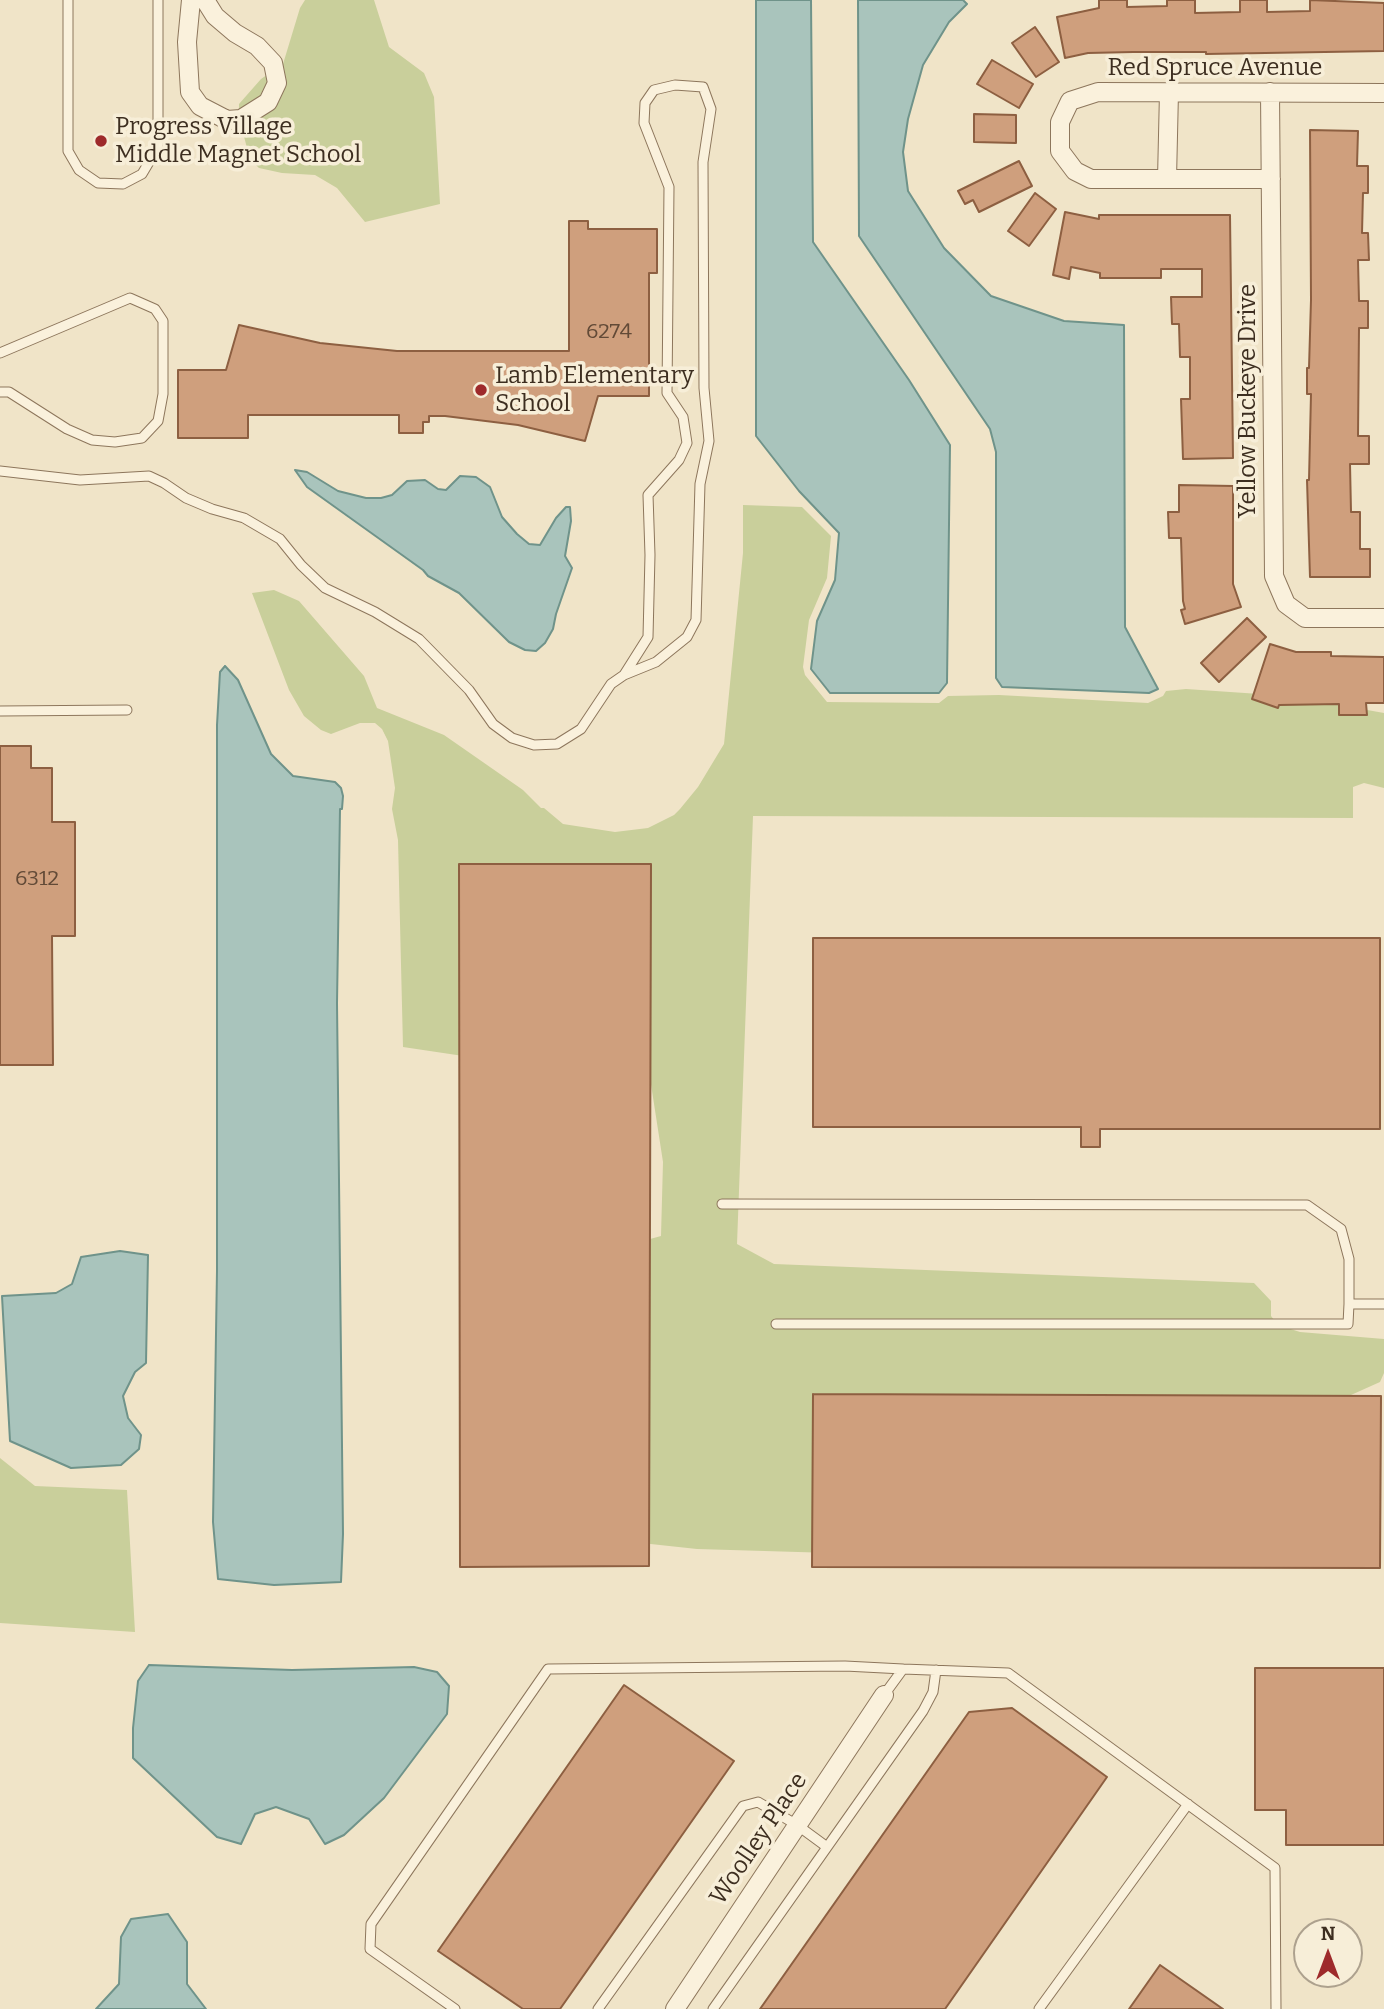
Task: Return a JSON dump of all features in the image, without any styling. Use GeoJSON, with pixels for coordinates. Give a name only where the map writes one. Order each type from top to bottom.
{"type":"FeatureCollection","features":[{"type":"Feature","properties":{"kind":"street"},"geometry":{"type":"LineString","coordinates":[[191,0],[187,42],[190,92],[200,106],[227,120],[241,119],[268,102],[277,83],[273,63],[257,46],[235,33],[215,16],[205,0]]}},
{"type":"Feature","properties":{"kind":"street","name":"Red Spruce Avenue"},"geometry":{"type":"LineString","coordinates":[[1270,179],[1091,179],[1075,171],[1060,151],[1060,122],[1070,101],[1098,92],[1384,93]]}},
{"type":"Feature","properties":{"kind":"street"},"geometry":{"type":"LineString","coordinates":[[1167,179],[1169,92]]}},
{"type":"Feature","properties":{"kind":"street","name":"Yellow Buckeye Drive"},"geometry":{"type":"LineString","coordinates":[[1270,92],[1274,576],[1286,604],[1305,618],[1384,618]]}},
{"type":"Feature","properties":{"kind":"street","name":"Woolley Place"},"geometry":{"type":"LineString","coordinates":[[675,2009],[884,1695]]}},
{"type":"Feature","properties":{"kind":"lane"},"geometry":{"type":"LineString","coordinates":[[68,0],[68,151],[79,170],[98,183],[123,184],[142,174],[158,147],[158,0]]}},
{"type":"Feature","properties":{"kind":"lane"},"geometry":{"type":"LineString","coordinates":[[0,471],[80,480],[149,476],[186,498],[244,518],[280,539],[301,565],[325,588],[375,611],[419,639],[469,690],[493,724],[512,738],[534,745],[557,744],[581,729],[611,684],[624,675],[656,663],[688,637],[696,620],[700,484],[709,441],[704,388],[703,162],[711,109],[703,87],[675,85],[654,90],[645,103],[644,123],[669,187],[667,393],[683,417],[687,443],[679,460],[648,495],[648,637],[624,675]]}},
{"type":"Feature","properties":{"kind":"lane"},"geometry":{"type":"LineString","coordinates":[[0,353],[130,298],[155,309],[163,321],[163,394],[158,421],[142,438],[115,442],[92,440],[67,429],[9,392],[0,392]]}},
{"type":"Feature","properties":{"kind":"lane"},"geometry":{"type":"LineString","coordinates":[[0,711],[127,710]]}},
{"type":"Feature","properties":{"kind":"lane"},"geometry":{"type":"LineString","coordinates":[[722,1205],[1307,1205],[1341,1229],[1349,1259],[1348,1324],[776,1324]]}},
{"type":"Feature","properties":{"kind":"lane"},"geometry":{"type":"LineString","coordinates":[[1349,1304],[1384,1304]]}},
{"type":"Feature","properties":{"kind":"lane"},"geometry":{"type":"LineString","coordinates":[[455,2009],[370,1949],[371,1924],[548,1670],[845,1666],[1008,1673],[1275,1868],[1276,2009]]}},
{"type":"Feature","properties":{"kind":"lane"},"geometry":{"type":"LineString","coordinates":[[884,1695],[903,1669]]}},
{"type":"Feature","properties":{"kind":"lane"},"geometry":{"type":"LineString","coordinates":[[713,2009],[923,1711],[933,1692],[936,1670]]}},
{"type":"Feature","properties":{"kind":"lane"},"geometry":{"type":"LineString","coordinates":[[598,2009],[743,1806],[758,1802],[827,1847]]}},
{"type":"Feature","properties":{"kind":"lane"},"geometry":{"type":"LineString","coordinates":[[1039,2009],[1188,1804]]}},
{"type":"Feature","properties":{"kind":"green space"},"geometry":{"type":"Polygon","coordinates":[[[305,0],[374,0],[389,47],[424,73],[434,97],[440,204],[365,222],[337,188],[315,175],[282,173],[259,168],[250,159],[239,118],[239,104],[261,79],[283,64],[300,8],[305,0]]]}},
{"type":"Feature","properties":{"kind":"green space"},"geometry":{"type":"Polygon","coordinates":[[[743,505],[802,507],[831,536],[827,578],[809,620],[803,667],[805,675],[827,702],[939,703],[948,696],[999,695],[1148,703],[1163,696],[1166,691],[1186,689],[1289,696],[1384,713],[1384,788],[1364,783],[1353,787],[1353,818],[753,816],[737,1244],[774,1264],[1254,1283],[1271,1301],[1271,1316],[1278,1325],[1300,1332],[1384,1339],[1384,1373],[1380,1382],[1351,1395],[1166,1400],[1034,1559],[697,1549],[558,1534],[632,1244],[661,1236],[663,1162],[648,1065],[537,1067],[403,1047],[398,840],[392,809],[395,788],[388,741],[382,729],[375,723],[360,723],[331,734],[321,730],[304,716],[289,690],[252,593],[274,590],[299,601],[364,676],[377,708],[444,735],[523,790],[563,824],[615,832],[648,828],[680,809],[698,787],[724,744],[743,553],[743,505]]]}},
{"type":"Feature","properties":{"kind":"green space"},"geometry":{"type":"Polygon","coordinates":[[[0,1458],[35,1486],[127,1490],[135,1632],[0,1623],[0,1458]]]}},
{"type":"Feature","properties":{"kind":"water"},"geometry":{"type":"Polygon","coordinates":[[[756,0],[811,0],[813,242],[909,380],[950,445],[947,683],[939,693],[830,693],[811,669],[817,621],[835,580],[839,533],[799,491],[756,436],[756,0]]]}},
{"type":"Feature","properties":{"kind":"water"},"geometry":{"type":"Polygon","coordinates":[[[858,0],[963,0],[967,4],[949,22],[923,65],[908,119],[903,152],[908,191],[944,248],[991,296],[1064,321],[1124,325],[1125,627],[1158,689],[1149,693],[1002,687],[996,678],[996,452],[990,429],[859,236],[858,0]]]}},
{"type":"Feature","properties":{"kind":"water"},"geometry":{"type":"Polygon","coordinates":[[[295,470],[307,472],[338,491],[366,498],[392,495],[407,481],[425,480],[438,489],[446,490],[460,476],[476,477],[490,487],[502,517],[529,544],[540,545],[556,518],[566,507],[570,507],[571,521],[565,556],[572,568],[553,629],[545,643],[536,651],[525,650],[509,642],[459,593],[428,576],[307,487],[295,470]]]}},
{"type":"Feature","properties":{"kind":"water"},"geometry":{"type":"Polygon","coordinates":[[[225,666],[238,680],[271,754],[293,776],[335,782],[341,788],[343,796],[340,809],[337,1003],[343,1534],[341,1582],[274,1585],[218,1579],[213,1522],[217,1271],[217,725],[220,672],[225,666]]]}},
{"type":"Feature","properties":{"kind":"water"},"geometry":{"type":"Polygon","coordinates":[[[120,1251],[148,1255],[146,1363],[135,1372],[123,1396],[128,1418],[141,1435],[139,1449],[121,1465],[71,1468],[10,1441],[2,1296],[56,1293],[72,1284],[81,1257],[120,1251]]]}},
{"type":"Feature","properties":{"kind":"water"},"geometry":{"type":"Polygon","coordinates":[[[149,1665],[292,1670],[414,1667],[437,1672],[449,1686],[447,1714],[384,1798],[344,1835],[325,1844],[309,1819],[276,1807],[255,1814],[241,1844],[217,1837],[133,1758],[138,1681],[149,1665]]]}},
{"type":"Feature","properties":{"kind":"water"},"geometry":{"type":"Polygon","coordinates":[[[168,1914],[187,1942],[187,1984],[206,2009],[96,2009],[119,1984],[121,1937],[131,1919],[168,1914]]]}},
{"type":"Feature","properties":{"kind":"building"},"geometry":{"type":"Polygon","coordinates":[[[1099,0],[1127,0],[1127,7],[1167,6],[1167,0],[1195,0],[1195,13],[1240,12],[1240,0],[1267,0],[1267,12],[1310,11],[1310,0],[1384,3],[1384,51],[1206,54],[1133,52],[1088,53],[1065,58],[1057,17],[1099,8],[1099,0]]]}},
{"type":"Feature","properties":{"kind":"building"},"geometry":{"type":"Polygon","coordinates":[[[1035,27],[1059,62],[1036,77],[1012,43],[1035,27]]]}},
{"type":"Feature","properties":{"kind":"building"},"geometry":{"type":"Polygon","coordinates":[[[992,60],[1033,84],[1019,108],[977,84],[992,60]]]}},
{"type":"Feature","properties":{"kind":"building"},"geometry":{"type":"Polygon","coordinates":[[[974,114],[1016,115],[1016,143],[974,142],[974,114]]]}},
{"type":"Feature","properties":{"kind":"building"},"geometry":{"type":"Polygon","coordinates":[[[1310,130],[1358,131],[1357,166],[1368,166],[1368,193],[1363,193],[1362,233],[1368,233],[1369,260],[1358,260],[1359,301],[1368,301],[1368,328],[1359,328],[1358,436],[1369,436],[1369,464],[1350,464],[1351,512],[1360,512],[1360,549],[1370,549],[1370,577],[1310,577],[1307,480],[1311,394],[1307,394],[1307,368],[1311,300],[1310,130]]]}},
{"type":"Feature","properties":{"kind":"building"},"geometry":{"type":"Polygon","coordinates":[[[1019,161],[1032,186],[979,212],[973,200],[965,204],[958,191],[1019,161]]]}},
{"type":"Feature","properties":{"kind":"building"},"geometry":{"type":"Polygon","coordinates":[[[1035,193],[1056,209],[1029,246],[1008,231],[1035,193]]]}},
{"type":"Feature","properties":{"kind":"building"},"geometry":{"type":"Polygon","coordinates":[[[1065,212],[1099,219],[1099,215],[1230,215],[1233,458],[1183,459],[1181,399],[1190,399],[1190,357],[1180,357],[1179,324],[1172,324],[1171,297],[1202,297],[1202,269],[1161,269],[1161,278],[1100,278],[1100,273],[1071,267],[1069,279],[1053,275],[1065,212]]]}},
{"type":"Feature","properties":{"kind":"building"},"geometry":{"type":"Polygon","coordinates":[[[569,221],[588,221],[588,229],[657,229],[657,273],[649,273],[649,396],[598,396],[585,441],[518,425],[445,416],[429,416],[429,422],[423,422],[423,433],[399,433],[399,415],[248,415],[248,438],[178,438],[178,370],[226,370],[239,325],[320,343],[397,351],[569,351],[569,221]]]}},
{"type":"Feature","properties":{"kind":"building"},"geometry":{"type":"Polygon","coordinates":[[[1179,485],[1233,486],[1233,584],[1241,607],[1185,624],[1181,610],[1185,609],[1181,538],[1169,538],[1168,512],[1179,512],[1179,485]]]}},
{"type":"Feature","properties":{"kind":"building"},"geometry":{"type":"Polygon","coordinates":[[[1247,618],[1266,637],[1219,682],[1201,663],[1247,618]]]}},
{"type":"Feature","properties":{"kind":"building"},"geometry":{"type":"Polygon","coordinates":[[[1270,644],[1296,652],[1331,652],[1331,656],[1384,657],[1384,703],[1366,703],[1367,715],[1339,715],[1339,704],[1279,705],[1278,708],[1252,699],[1270,644]]]}},
{"type":"Feature","properties":{"kind":"building"},"geometry":{"type":"Polygon","coordinates":[[[0,746],[31,746],[31,768],[52,768],[52,822],[75,822],[75,936],[52,936],[53,1065],[0,1065],[0,746]]]}},
{"type":"Feature","properties":{"kind":"building"},"geometry":{"type":"Polygon","coordinates":[[[459,864],[651,864],[649,1566],[460,1567],[459,864]]]}},
{"type":"Feature","properties":{"kind":"building"},"geometry":{"type":"Polygon","coordinates":[[[813,938],[1380,938],[1380,1129],[1100,1129],[1100,1147],[1081,1147],[1081,1127],[813,1127],[813,938]]]}},
{"type":"Feature","properties":{"kind":"building"},"geometry":{"type":"Polygon","coordinates":[[[813,1394],[1381,1396],[1380,1568],[812,1567],[813,1394]]]}},
{"type":"Feature","properties":{"kind":"building"},"geometry":{"type":"Polygon","coordinates":[[[1255,1668],[1384,1668],[1384,1845],[1286,1845],[1286,1810],[1255,1810],[1255,1668]]]}},
{"type":"Feature","properties":{"kind":"building"},"geometry":{"type":"Polygon","coordinates":[[[624,1685],[734,1761],[560,2009],[523,2009],[438,1951],[624,1685]]]}},
{"type":"Feature","properties":{"kind":"building"},"geometry":{"type":"Polygon","coordinates":[[[1012,1708],[1107,1777],[945,2009],[760,2009],[969,1712],[1012,1708]]]}},
{"type":"Feature","properties":{"kind":"building"},"geometry":{"type":"Polygon","coordinates":[[[1160,1965],[1223,2009],[1129,2009],[1160,1965]]]}},
{"type":"Feature","properties":{"kind":"place","name":"Progress Village Middle Magnet School"},"geometry":{"type":"Point","coordinates":[101,141]}},
{"type":"Feature","properties":{"kind":"place","name":"Lamb Elementary School"},"geometry":{"type":"Point","coordinates":[481,390]}}]}
